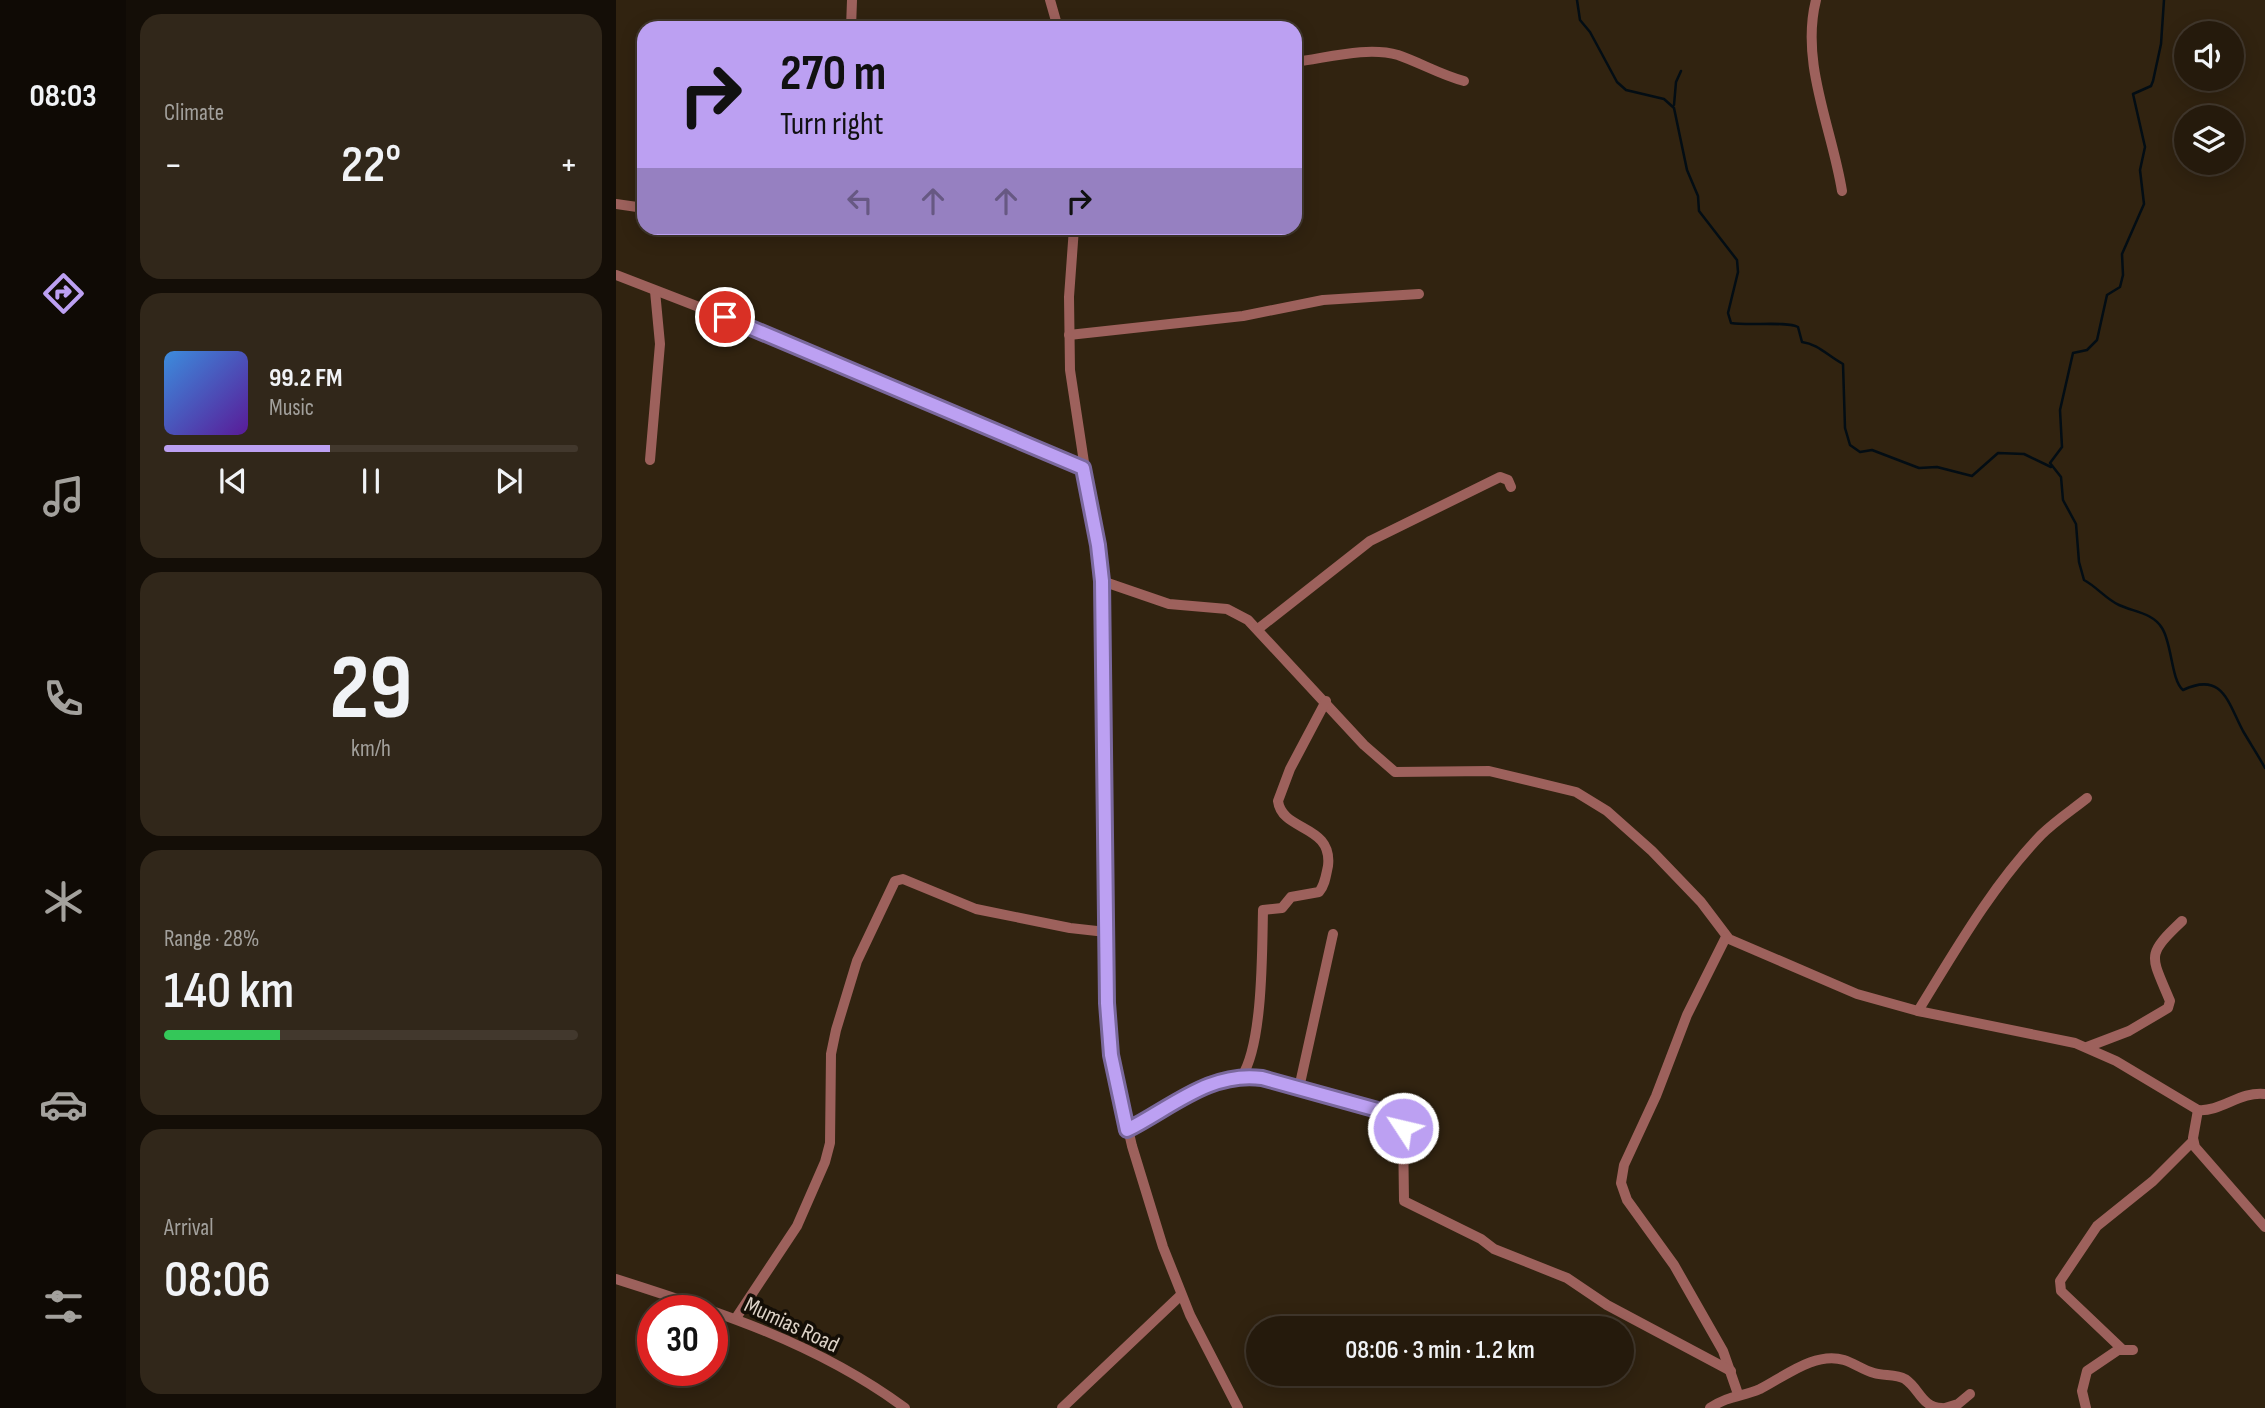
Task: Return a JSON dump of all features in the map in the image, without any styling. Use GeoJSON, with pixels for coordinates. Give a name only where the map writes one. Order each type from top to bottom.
{"type":"FeatureCollection","features":[{"type":"Feature","properties":{"kind":"street"},"geometry":{"type":"LineString","coordinates":[[851,21],[852,0]]}},
{"type":"Feature","properties":{"kind":"street"},"geometry":{"type":"LineString","coordinates":[[1050,0],[1056,21]]}},
{"type":"Feature","properties":{"kind":"street"},"geometry":{"type":"LineString","coordinates":[[1816,0],[1810,44],[1836,152],[1842,191]]}},
{"type":"Feature","properties":{"kind":"street"},"geometry":{"type":"LineString","coordinates":[[1302,61],[1378,52],[1398,55],[1440,75],[1464,81]]}},
{"type":"Feature","properties":{"kind":"street"},"geometry":{"type":"LineString","coordinates":[[616,204],[637,207]]}},
{"type":"Feature","properties":{"kind":"street"},"geometry":{"type":"LineString","coordinates":[[1074,235],[1069,335],[1072,386],[1102,581],[1106,932],[1110,1040],[1127,1130],[1151,1210],[1181,1295],[1238,1408]]}},
{"type":"Feature","properties":{"kind":"street"},"geometry":{"type":"LineString","coordinates":[[616,275],[748,326],[1083,468]]}},
{"type":"Feature","properties":{"kind":"street"},"geometry":{"type":"LineString","coordinates":[[650,460],[660,344],[655,291]]}},
{"type":"Feature","properties":{"kind":"street"},"geometry":{"type":"LineString","coordinates":[[1069,335],[1243,316],[1323,300],[1419,293]]}},
{"type":"Feature","properties":{"kind":"street"},"geometry":{"type":"LineString","coordinates":[[1258,629],[1381,535],[1500,477],[1508,480],[1511,487]]}},
{"type":"Feature","properties":{"kind":"street"},"geometry":{"type":"LineString","coordinates":[[1102,581],[1180,607],[1232,610],[1258,629],[1364,745],[1395,772],[1489,771],[1555,785],[1583,795],[1613,816],[1667,866],[1701,902],[1726,937],[1857,994],[1918,1011],[2058,1038],[2087,1047],[2198,1110],[2207,1111],[2244,1095],[2265,1094]]}},
{"type":"Feature","properties":{"kind":"street"},"geometry":{"type":"LineString","coordinates":[[1242,1076],[1248,1067],[1253,1045],[1263,948],[1263,910],[1282,908],[1292,897],[1317,892],[1324,884],[1329,856],[1326,846],[1284,815],[1278,801],[1290,769],[1326,701]]}},
{"type":"Feature","properties":{"kind":"street"},"geometry":{"type":"LineString","coordinates":[[1918,1011],[1966,934],[2018,861],[2051,826],[2087,798]]}},
{"type":"Feature","properties":{"kind":"street"},"geometry":{"type":"LineString","coordinates":[[736,1318],[797,1226],[825,1162],[830,1143],[831,1054],[836,1030],[857,961],[895,881],[903,880],[961,904],[1006,916],[1106,932]]}},
{"type":"Feature","properties":{"kind":"street"},"geometry":{"type":"LineString","coordinates":[[2087,1047],[2129,1031],[2168,1008],[2169,1001],[2155,952],[2158,943],[2182,921]]}},
{"type":"Feature","properties":{"kind":"street"},"geometry":{"type":"LineString","coordinates":[[1299,1088],[1333,934]]}},
{"type":"Feature","properties":{"kind":"street"},"geometry":{"type":"LineString","coordinates":[[1726,937],[1687,1015],[1656,1096],[1625,1165],[1621,1183],[1627,1200],[1674,1265],[1723,1351],[1731,1371],[1737,1408]]}},
{"type":"Feature","properties":{"kind":"street"},"geometry":{"type":"LineString","coordinates":[[1127,1130],[1197,1089],[1242,1076],[1262,1078],[1401,1118],[1404,1201],[1481,1239],[1494,1249],[1567,1278],[1618,1311],[1731,1371]]}},
{"type":"Feature","properties":{"kind":"street"},"geometry":{"type":"LineString","coordinates":[[2122,1349],[2061,1291],[2060,1281],[2097,1226],[2145,1187],[2193,1142],[2198,1110]]}},
{"type":"Feature","properties":{"kind":"street"},"geometry":{"type":"LineString","coordinates":[[2193,1142],[2212,1168],[2265,1227]]}},
{"type":"Feature","properties":{"kind":"street","name":"Mumias Road"},"geometry":{"type":"LineString","coordinates":[[616,1279],[736,1318],[815,1354],[905,1408]]}},
{"type":"Feature","properties":{"kind":"street"},"geometry":{"type":"LineString","coordinates":[[1062,1408],[1181,1295]]}},
{"type":"Feature","properties":{"kind":"street"},"geometry":{"type":"LineString","coordinates":[[2086,1408],[2082,1391],[2085,1375],[2092,1366],[2122,1349],[2133,1350]]}},
{"type":"Feature","properties":{"kind":"street"},"geometry":{"type":"LineString","coordinates":[[1710,1408],[1736,1394],[1757,1390],[1782,1375],[1820,1360],[1840,1359],[1872,1373],[1906,1380],[1930,1407],[1943,1408],[1958,1404],[1970,1394]]}},
{"type":"Feature","properties":{"kind":"waterway"},"geometry":{"type":"LineString","coordinates":[[1577,0],[1580,20],[1590,32],[1617,82],[1626,90],[1664,99],[1674,108],[1687,170],[1698,196],[1699,211],[1737,260],[1738,272],[1728,313],[1731,323],[1785,324],[1798,327],[1802,342],[1818,348],[1843,364],[1845,428],[1850,445],[1860,452],[1872,450],[1919,468],[1937,467],[1972,476],[1998,453],[2024,454],[2051,467]]}},
{"type":"Feature","properties":{"kind":"waterway"},"geometry":{"type":"LineString","coordinates":[[2164,0],[2161,44],[2153,81],[2151,86],[2133,94],[2145,147],[2140,170],[2144,204],[2122,254],[2123,275],[2120,287],[2107,295],[2097,340],[2087,350],[2073,353],[2060,410],[2062,447],[2050,463],[2061,477],[2063,500],[2076,524],[2079,562],[2084,580],[2114,602],[2158,623],[2168,643],[2179,685],[2183,690],[2196,685],[2216,687],[2228,701],[2265,768]]}},
{"type":"Feature","properties":{"kind":"waterway"},"geometry":{"type":"LineString","coordinates":[[1674,105],[1676,82],[1681,71]]}},
{"type":"Feature","properties":{"kind":"route"},"geometry":{"type":"LineString","coordinates":[[725,317],[1083,468],[1101,563],[1105,689],[1107,1003],[1114,1072],[1127,1130],[1197,1089],[1242,1076],[1262,1078],[1392,1114],[1401,1118],[1403,1128]]}}]}
